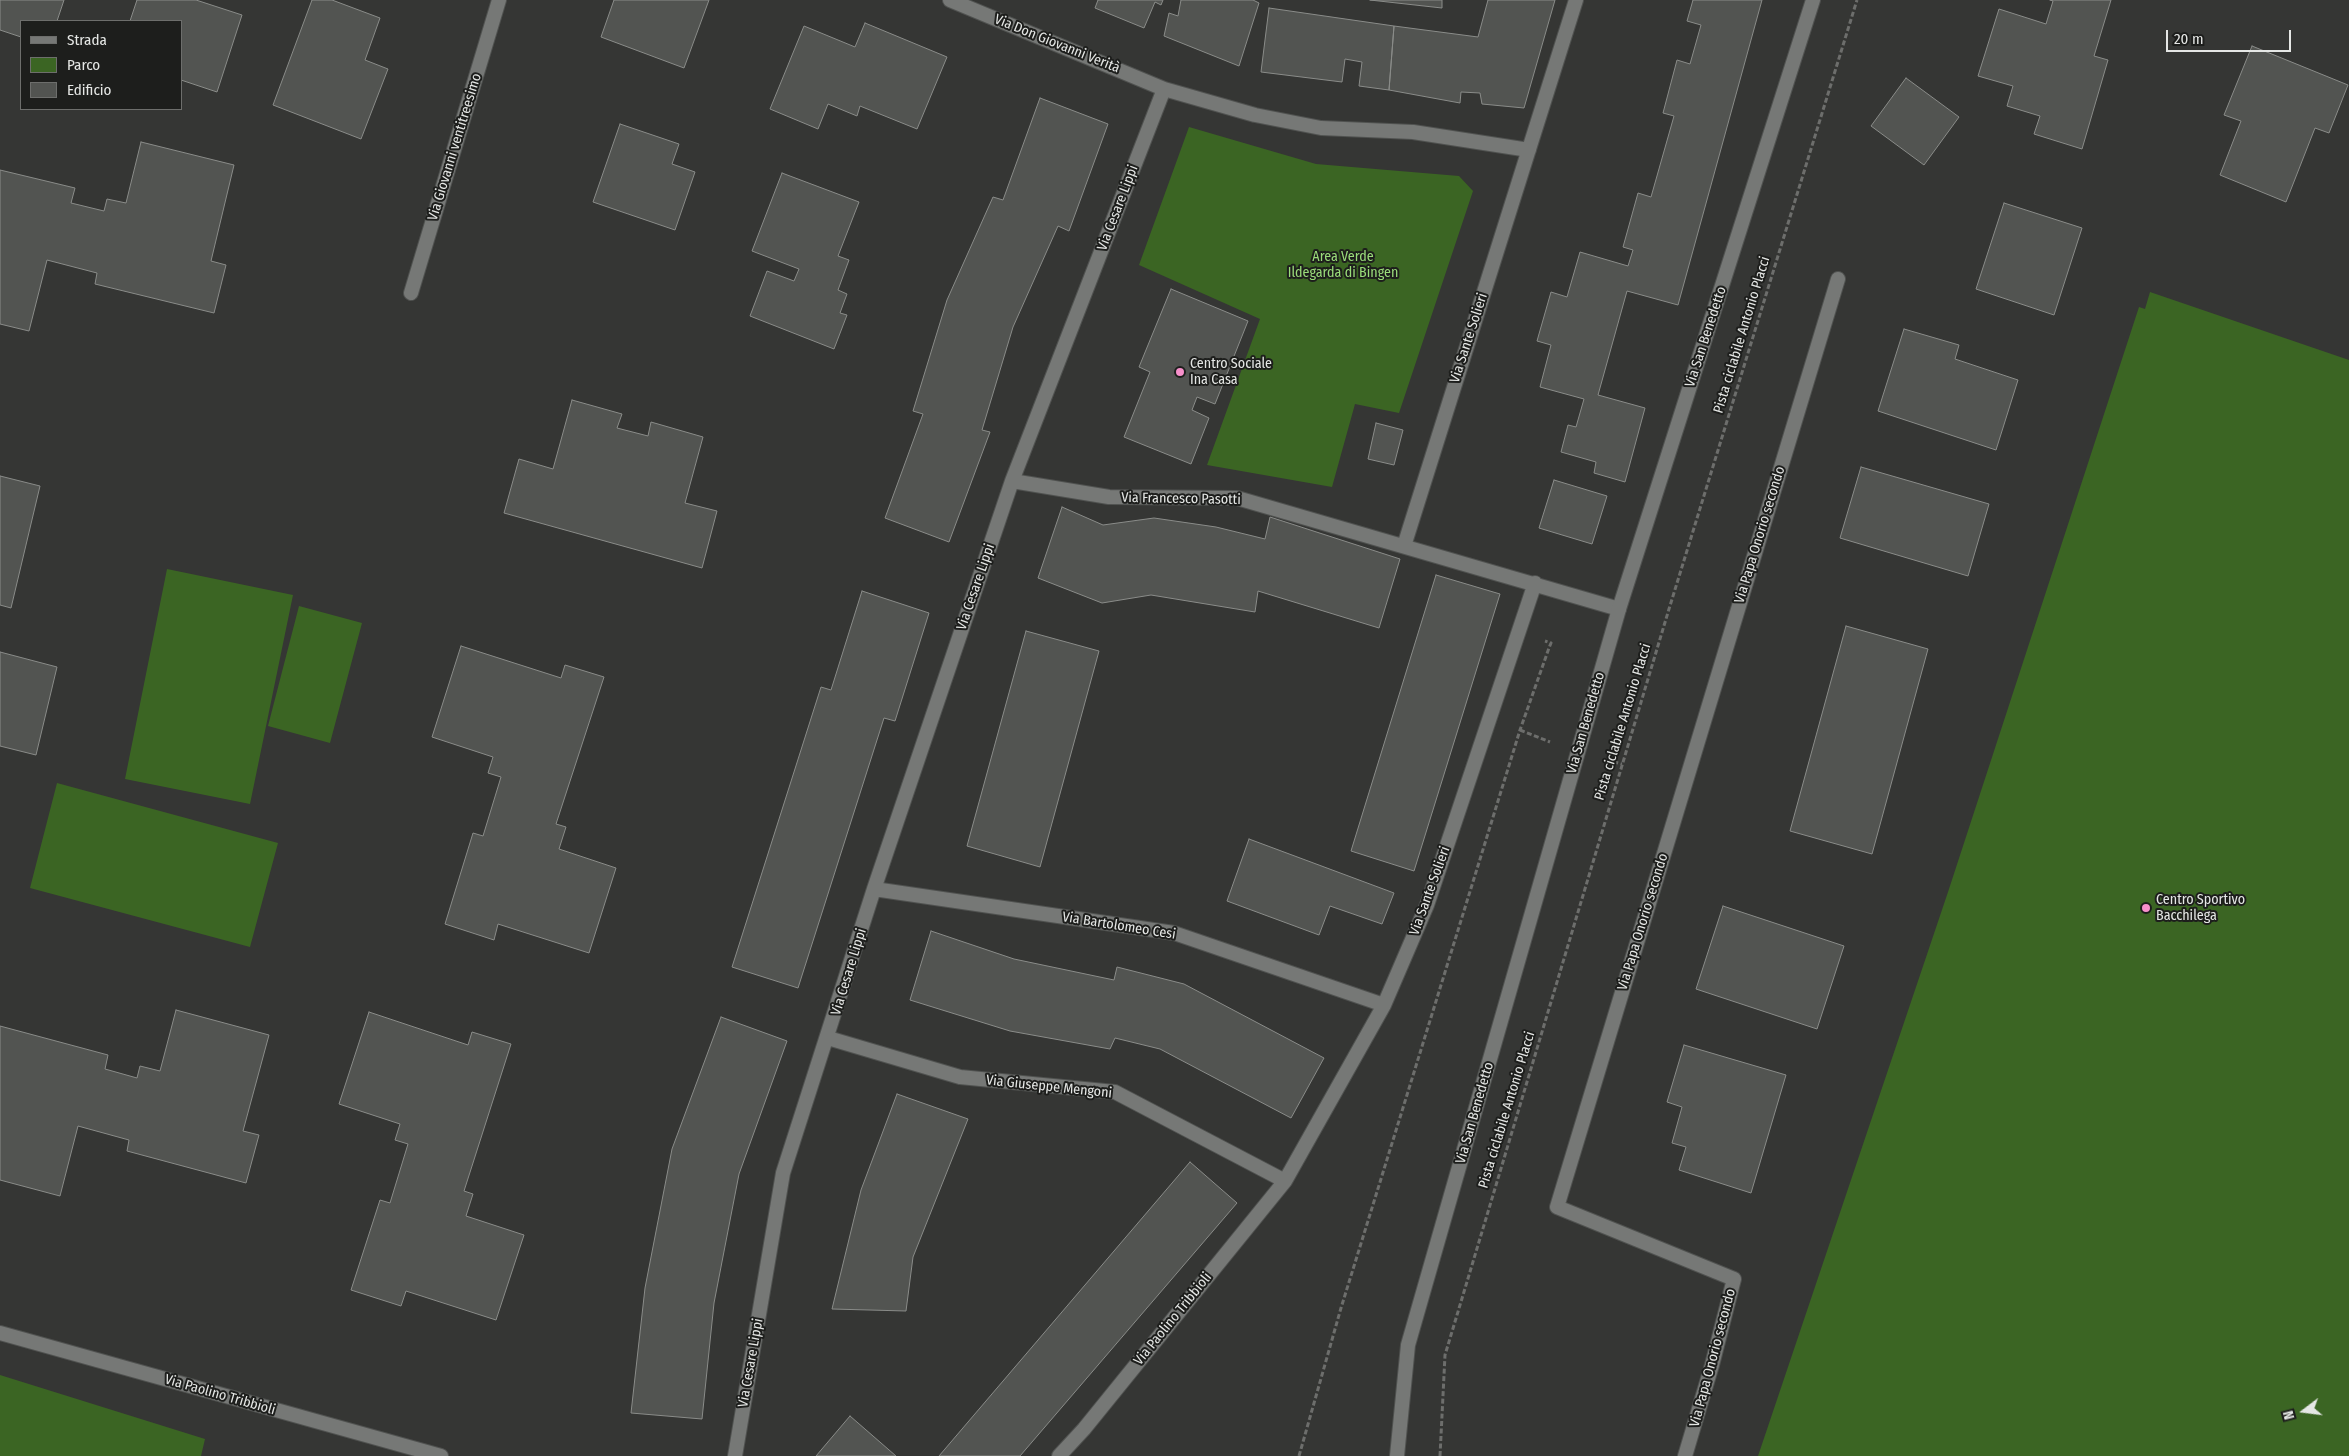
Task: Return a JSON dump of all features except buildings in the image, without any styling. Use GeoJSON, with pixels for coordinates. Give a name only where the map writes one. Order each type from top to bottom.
{"type":"FeatureCollection","features":[{"type":"Feature","properties":{"kind":"street","name":"Via Giovanni ventitreesimo"},"geometry":{"type":"LineString","coordinates":[[411,293],[499,0]]}},
{"type":"Feature","properties":{"kind":"street","name":"Via Don Giovanni Verità"},"geometry":{"type":"LineString","coordinates":[[950,0],[1164,89]]}},
{"type":"Feature","properties":{"kind":"street","name":"Via Sante Solieri"},"geometry":{"type":"LineString","coordinates":[[1404,546],[1576,0]]}},
{"type":"Feature","properties":{"kind":"street","name":"Via San Benedetto"},"geometry":{"type":"LineString","coordinates":[[1397,1456],[1408,1345],[1619,609],[1813,0]]}},
{"type":"Feature","properties":{"kind":"street"},"geometry":{"type":"LineString","coordinates":[[1164,89],[1255,115],[1321,128],[1413,132],[1529,150]]}},
{"type":"Feature","properties":{"kind":"street","name":"Via Cesare Lippi"},"geometry":{"type":"LineString","coordinates":[[735,1456],[783,1173],[828,1038],[874,889],[1012,481],[1164,89]]}},
{"type":"Feature","properties":{"kind":"street","name":"Via Papa Onorio secondo"},"geometry":{"type":"LineString","coordinates":[[1685,1456],[1712,1365],[1734,1278],[1557,1207],[1838,279]]}},
{"type":"Feature","properties":{"kind":"street","name":"Via Francesco Pasotti"},"geometry":{"type":"LineString","coordinates":[[1012,481],[1109,498],[1237,498],[1404,546]]}},
{"type":"Feature","properties":{"kind":"street"},"geometry":{"type":"LineString","coordinates":[[1404,546],[1619,609]]}},
{"type":"Feature","properties":{"kind":"street","name":"Via Sante Solieri"},"geometry":{"type":"LineString","coordinates":[[1285,1181],[1384,1005],[1427,905],[1535,584]]}},
{"type":"Feature","properties":{"kind":"street","name":"Via Bartolomeo Cesi"},"geometry":{"type":"LineString","coordinates":[[874,889],[1174,934],[1384,1005]]}},
{"type":"Feature","properties":{"kind":"street","name":"Via Giuseppe Mengoni"},"geometry":{"type":"LineString","coordinates":[[828,1038],[960,1077],[1115,1092],[1285,1181]]}},
{"type":"Feature","properties":{"kind":"street","name":"Via Paolino Tribbioli"},"geometry":{"type":"LineString","coordinates":[[1059,1456],[1084,1429],[1285,1181]]}},
{"type":"Feature","properties":{"kind":"street","name":"Via Paolino Tribbioli"},"geometry":{"type":"LineString","coordinates":[[0,1333],[441,1456]]}},
{"type":"Feature","properties":{"kind":"path","name":"Pista ciclabile Antonio Placci"},"geometry":{"type":"LineString","coordinates":[[1440,1456],[1445,1355],[1672,599],[1858,0]]}},
{"type":"Feature","properties":{"kind":"path"},"geometry":{"type":"LineString","coordinates":[[1299,1456],[1347,1289],[1517,740],[1551,643]]}},
{"type":"Feature","properties":{"kind":"green space","name":"Area Verde Ildegarda di Bingen"},"geometry":{"type":"Polygon","coordinates":[[[1189,127],[1316,164],[1459,176],[1473,191],[1399,413],[1355,404],[1332,487],[1207,465],[1260,319],[1139,265],[1189,127]]]}},
{"type":"Feature","properties":{"kind":"green space","name":"Centro Sportivo Bacchilega"},"geometry":{"type":"Polygon","coordinates":[[[2150,292],[2349,360],[2349,1456],[1758,1456],[1948,892],[2139,307],[2145,309],[2150,292]]]}},
{"type":"Feature","properties":{"kind":"green space"},"geometry":{"type":"Polygon","coordinates":[[[167,569],[293,595],[250,804],[125,779],[167,569]]]}},
{"type":"Feature","properties":{"kind":"green space"},"geometry":{"type":"Polygon","coordinates":[[[299,606],[362,623],[330,743],[268,726],[299,606]]]}},
{"type":"Feature","properties":{"kind":"green space"},"geometry":{"type":"Polygon","coordinates":[[[57,783],[278,843],[250,947],[30,888],[57,783]]]}},
{"type":"Feature","properties":{"kind":"green space"},"geometry":{"type":"Polygon","coordinates":[[[0,1375],[205,1439],[201,1456],[0,1456],[0,1375]]]}},
{"type":"Feature","properties":{"kind":"place","name":"Centro Sociale Ina Casa"},"geometry":{"type":"Point","coordinates":[1180,372]}},
{"type":"Feature","properties":{"kind":"place","name":"Centro Sportivo Bacchilega"},"geometry":{"type":"Point","coordinates":[2146,908]}}]}
